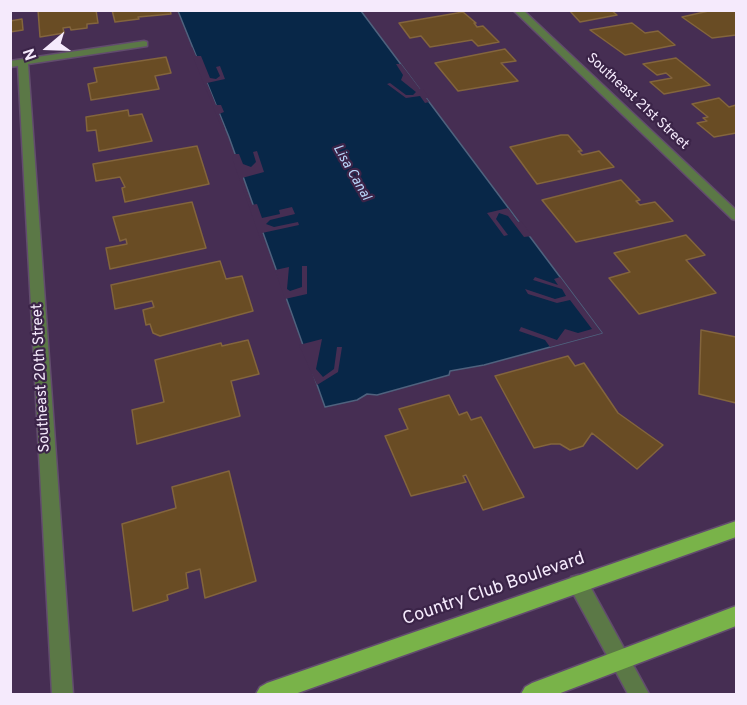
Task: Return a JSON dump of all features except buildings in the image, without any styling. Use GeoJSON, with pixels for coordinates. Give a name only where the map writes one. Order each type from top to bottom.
{"type":"FeatureCollection","features":[{"type":"Feature","properties":{"kind":"main road","name":"Country Club Boulevard"},"geometry":{"type":"LineString","coordinates":[[267,694],[736,529]]}},
{"type":"Feature","properties":{"kind":"main road"},"geometry":{"type":"LineString","coordinates":[[532,694],[736,616]]}},
{"type":"Feature","properties":{"kind":"street","name":"Southeast 21st Street"},"geometry":{"type":"LineString","coordinates":[[518,10],[736,216]]}},
{"type":"Feature","properties":{"kind":"street"},"geometry":{"type":"LineString","coordinates":[[17,63],[144,44]]}},
{"type":"Feature","properties":{"kind":"street","name":"Southeast 20th Street"},"geometry":{"type":"LineString","coordinates":[[17,63],[62,694]]}},
{"type":"Feature","properties":{"kind":"street"},"geometry":{"type":"LineString","coordinates":[[578,584],[639,694]]}},
{"type":"Feature","properties":{"kind":"water","name":"Lisa Canal"},"geometry":{"type":"Polygon","coordinates":[[[178,11],[361,11],[602,333],[484,365],[450,371],[449,375],[377,395],[367,394],[357,400],[325,407],[229,137],[178,11]]]}},
{"type":"Feature","properties":{"kind":"pier"},"geometry":{"type":"Polygon","coordinates":[[[189,47],[192,47],[196,56],[201,56],[210,78],[216,79],[220,76],[216,67],[220,66],[225,79],[207,83],[216,105],[221,105],[224,112],[219,114],[225,129],[222,129],[189,47]]]}},
{"type":"Feature","properties":{"kind":"pier"},"geometry":{"type":"Polygon","coordinates":[[[396,64],[401,64],[420,89],[423,89],[429,102],[425,103],[420,96],[406,98],[387,84],[390,83],[406,95],[413,95],[416,92],[401,80],[403,75],[396,64]]]}},
{"type":"Feature","properties":{"kind":"pier"},"geometry":{"type":"Polygon","coordinates":[[[257,151],[264,172],[242,178],[251,205],[257,204],[262,218],[280,214],[279,210],[292,207],[295,214],[270,220],[266,224],[274,227],[298,222],[299,225],[262,233],[265,243],[262,244],[232,158],[234,154],[239,154],[243,164],[251,167],[256,162],[253,152],[257,151]]]}},
{"type":"Feature","properties":{"kind":"pier"},"geometry":{"type":"Polygon","coordinates":[[[508,208],[532,236],[524,237],[508,216],[499,213],[496,219],[508,235],[504,236],[487,213],[508,208]]]}},
{"type":"Feature","properties":{"kind":"pier"},"geometry":{"type":"Polygon","coordinates":[[[302,266],[307,266],[307,294],[285,299],[275,270],[289,267],[287,289],[290,291],[302,287],[302,266]]]}},
{"type":"Feature","properties":{"kind":"pier"},"geometry":{"type":"Polygon","coordinates":[[[535,277],[558,285],[554,279],[560,277],[602,333],[550,347],[545,340],[519,331],[521,327],[557,340],[565,329],[578,333],[592,329],[570,300],[557,303],[528,294],[525,289],[555,299],[566,296],[562,289],[533,280],[535,277]]]}},
{"type":"Feature","properties":{"kind":"pier"},"geometry":{"type":"Polygon","coordinates":[[[322,339],[316,369],[323,377],[334,369],[337,347],[342,347],[338,372],[317,385],[299,345],[322,339]]]}}]}
